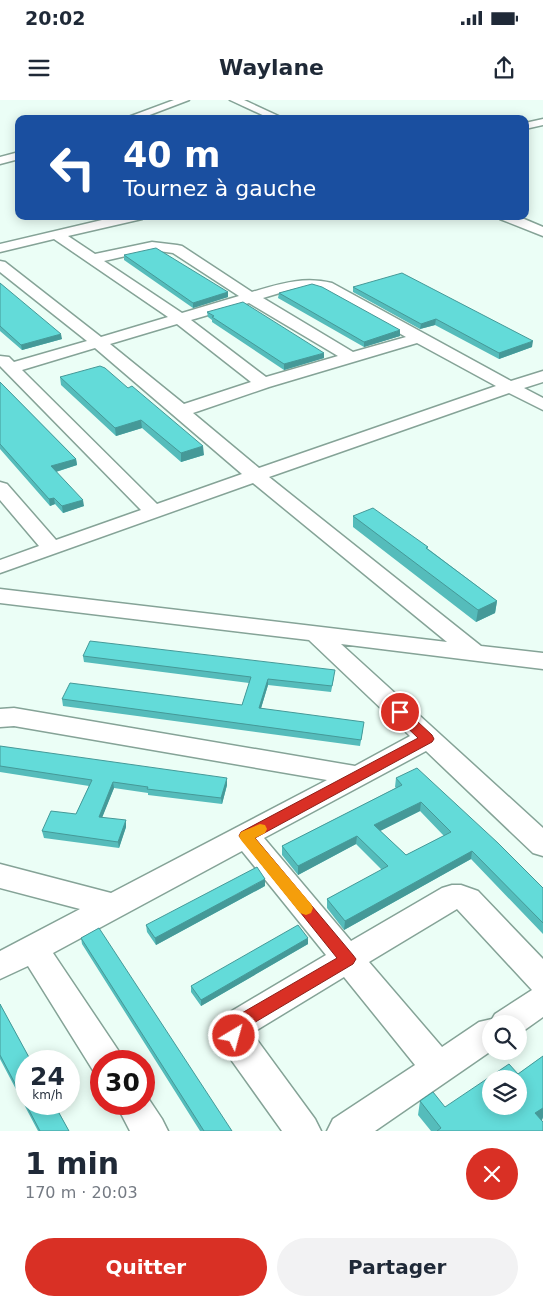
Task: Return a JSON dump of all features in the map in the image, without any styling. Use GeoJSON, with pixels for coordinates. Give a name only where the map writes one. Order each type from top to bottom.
{"type":"FeatureCollection","features":[{"type":"Feature","properties":{"kind":"street"},"geometry":{"type":"LineString","coordinates":[[140,115],[184,100]]}},
{"type":"Feature","properties":{"kind":"street"},"geometry":{"type":"LineString","coordinates":[[235,100],[271,115]]}},
{"type":"Feature","properties":{"kind":"street"},"geometry":{"type":"LineString","coordinates":[[529,125],[543,122]]}},
{"type":"Feature","properties":{"kind":"street"},"geometry":{"type":"LineString","coordinates":[[0,161],[15,156]]}},
{"type":"Feature","properties":{"kind":"street"},"geometry":{"type":"LineString","coordinates":[[0,248],[121,220]]}},
{"type":"Feature","properties":{"kind":"street"},"geometry":{"type":"LineString","coordinates":[[514,220],[543,232]]}},
{"type":"Feature","properties":{"kind":"street"},"geometry":{"type":"LineString","coordinates":[[57,236],[179,318],[263,383]]}},
{"type":"Feature","properties":{"kind":"street"},"geometry":{"type":"LineString","coordinates":[[92,259],[152,246],[177,249],[250,297],[352,358]]}},
{"type":"Feature","properties":{"kind":"street"},"geometry":{"type":"LineString","coordinates":[[0,265],[54,306],[181,411],[256,477],[473,651]]}},
{"type":"Feature","properties":{"kind":"street"},"geometry":{"type":"LineString","coordinates":[[6,363],[98,343],[292,285],[319,284],[327,286],[543,405]]}},
{"type":"Feature","properties":{"kind":"street"},"geometry":{"type":"LineString","coordinates":[[181,411],[263,383],[420,338]]}},
{"type":"Feature","properties":{"kind":"street"},"geometry":{"type":"LineString","coordinates":[[6,363],[154,512]]}},
{"type":"Feature","properties":{"kind":"street"},"geometry":{"type":"LineString","coordinates":[[0,567],[543,376]]}},
{"type":"Feature","properties":{"kind":"street"},"geometry":{"type":"LineString","coordinates":[[0,488],[52,549]]}},
{"type":"Feature","properties":{"kind":"street"},"geometry":{"type":"LineString","coordinates":[[0,596],[473,651],[543,661]]}},
{"type":"Feature","properties":{"kind":"street"},"geometry":{"type":"LineString","coordinates":[[316,634],[543,845]]}},
{"type":"Feature","properties":{"kind":"street"},"geometry":{"type":"LineString","coordinates":[[0,718],[14,718],[359,776]]}},
{"type":"Feature","properties":{"kind":"street"},"geometry":{"type":"LineString","coordinates":[[0,966],[427,739]]}},
{"type":"Feature","properties":{"kind":"street"},"geometry":{"type":"LineString","coordinates":[[246,836],[438,1068]]}},
{"type":"Feature","properties":{"kind":"street"},"geometry":{"type":"LineString","coordinates":[[0,876],[114,906]]}},
{"type":"Feature","properties":{"kind":"street"},"geometry":{"type":"LineString","coordinates":[[303,1131],[234,1036],[235,1029],[241,1022],[452,897],[461,897],[468,900],[543,980]]}},
{"type":"Feature","properties":{"kind":"street"},"geometry":{"type":"LineString","coordinates":[[34,949],[99,1050]]}},
{"type":"Feature","properties":{"kind":"street"},"geometry":{"type":"LineString","coordinates":[[520,1015],[543,1000]]}},
{"type":"Feature","properties":{"kind":"street"},"geometry":{"type":"LineString","coordinates":[[345,1131],[482,1039]]}},
{"type":"Feature","properties":{"kind":"street"},"geometry":{"type":"LineString","coordinates":[[140,1115],[150,1131]]}},
{"type":"Feature","properties":{"kind":"building"},"geometry":{"type":"Polygon","coordinates":[[[156,248],[228,292],[193,303],[124,255],[156,248]]]}},
{"type":"Feature","properties":{"kind":"building"},"geometry":{"type":"Polygon","coordinates":[[[402,273],[533,341],[499,353],[436,319],[421,324],[353,287],[402,273]]]}},
{"type":"Feature","properties":{"kind":"building"},"geometry":{"type":"Polygon","coordinates":[[[0,283],[61,334],[21,345],[0,326],[0,283]]]}},
{"type":"Feature","properties":{"kind":"building"},"geometry":{"type":"Polygon","coordinates":[[[312,284],[322,287],[400,330],[364,342],[279,293],[312,284]]]}},
{"type":"Feature","properties":{"kind":"building"},"geometry":{"type":"Polygon","coordinates":[[[243,302],[324,353],[284,364],[207,312],[243,302]]]}},
{"type":"Feature","properties":{"kind":"building"},"geometry":{"type":"Polygon","coordinates":[[[100,366],[105,368],[128,388],[132,386],[203,446],[181,453],[141,420],[115,428],[60,377],[100,366]]]}},
{"type":"Feature","properties":{"kind":"building"},"geometry":{"type":"Polygon","coordinates":[[[0,382],[76,459],[51,466],[83,500],[62,506],[54,498],[49,499],[0,444],[0,382]]]}},
{"type":"Feature","properties":{"kind":"building"},"geometry":{"type":"Polygon","coordinates":[[[373,508],[428,547],[426,548],[497,601],[478,610],[353,516],[373,508]]]}},
{"type":"Feature","properties":{"kind":"building"},"geometry":{"type":"Polygon","coordinates":[[[90,641],[335,670],[332,686],[268,679],[259,708],[364,722],[361,740],[62,699],[70,683],[242,705],[251,677],[83,656],[90,641]]]}},
{"type":"Feature","properties":{"kind":"building"},"geometry":{"type":"Polygon","coordinates":[[[0,746],[227,778],[221,798],[147,789],[148,787],[113,782],[99,817],[126,820],[118,842],[42,831],[51,811],[76,814],[92,780],[0,766],[0,746]]]}},
{"type":"Feature","properties":{"kind":"building"},"geometry":{"type":"Polygon","coordinates":[[[417,768],[498,843],[543,888],[543,923],[472,851],[345,921],[327,899],[388,866],[357,836],[298,866],[282,846],[402,785],[396,778],[417,768]],[[421,802],[374,825],[406,855],[451,832],[421,802]]]}},
{"type":"Feature","properties":{"kind":"building"},"geometry":{"type":"Polygon","coordinates":[[[257,867],[265,879],[155,938],[146,925],[257,867]]]}},
{"type":"Feature","properties":{"kind":"building"},"geometry":{"type":"Polygon","coordinates":[[[298,925],[308,938],[201,1000],[191,986],[298,925]]]}},
{"type":"Feature","properties":{"kind":"building"},"geometry":{"type":"Polygon","coordinates":[[[99,928],[232,1131],[204,1131],[155,1054],[155,1050],[152,1050],[81,938],[99,928]]]}},
{"type":"Feature","properties":{"kind":"building"},"geometry":{"type":"Polygon","coordinates":[[[0,1004],[25,1050],[15,1050],[15,1084],[0,1055],[0,1004]]]}},
{"type":"Feature","properties":{"kind":"building"},"geometry":{"type":"Polygon","coordinates":[[[543,1056],[543,1108],[535,1113],[543,1122],[543,1131],[437,1131],[441,1128],[420,1101],[433,1092],[445,1107],[482,1082],[482,1115],[527,1115],[527,1070],[524,1070],[543,1056]]]}},
{"type":"Feature","properties":{"kind":"building"},"geometry":{"type":"Polygon","coordinates":[[[509,1064],[514,1070],[500,1070],[509,1064]]]}},
{"type":"Feature","properties":{"kind":"building"},"geometry":{"type":"Polygon","coordinates":[[[32,1115],[60,1115],[69,1131],[40,1131],[32,1115]]]}},
{"type":"Feature","properties":{"kind":"slow traffic"},"geometry":{"type":"LineString","coordinates":[[260,829],[246,836],[306,908]]}},
{"type":"Feature","properties":{"kind":"route"},"geometry":{"type":"LineString","coordinates":[[234,1036],[235,1029],[241,1022],[348,959],[246,836],[427,739],[400,712]]}}]}
